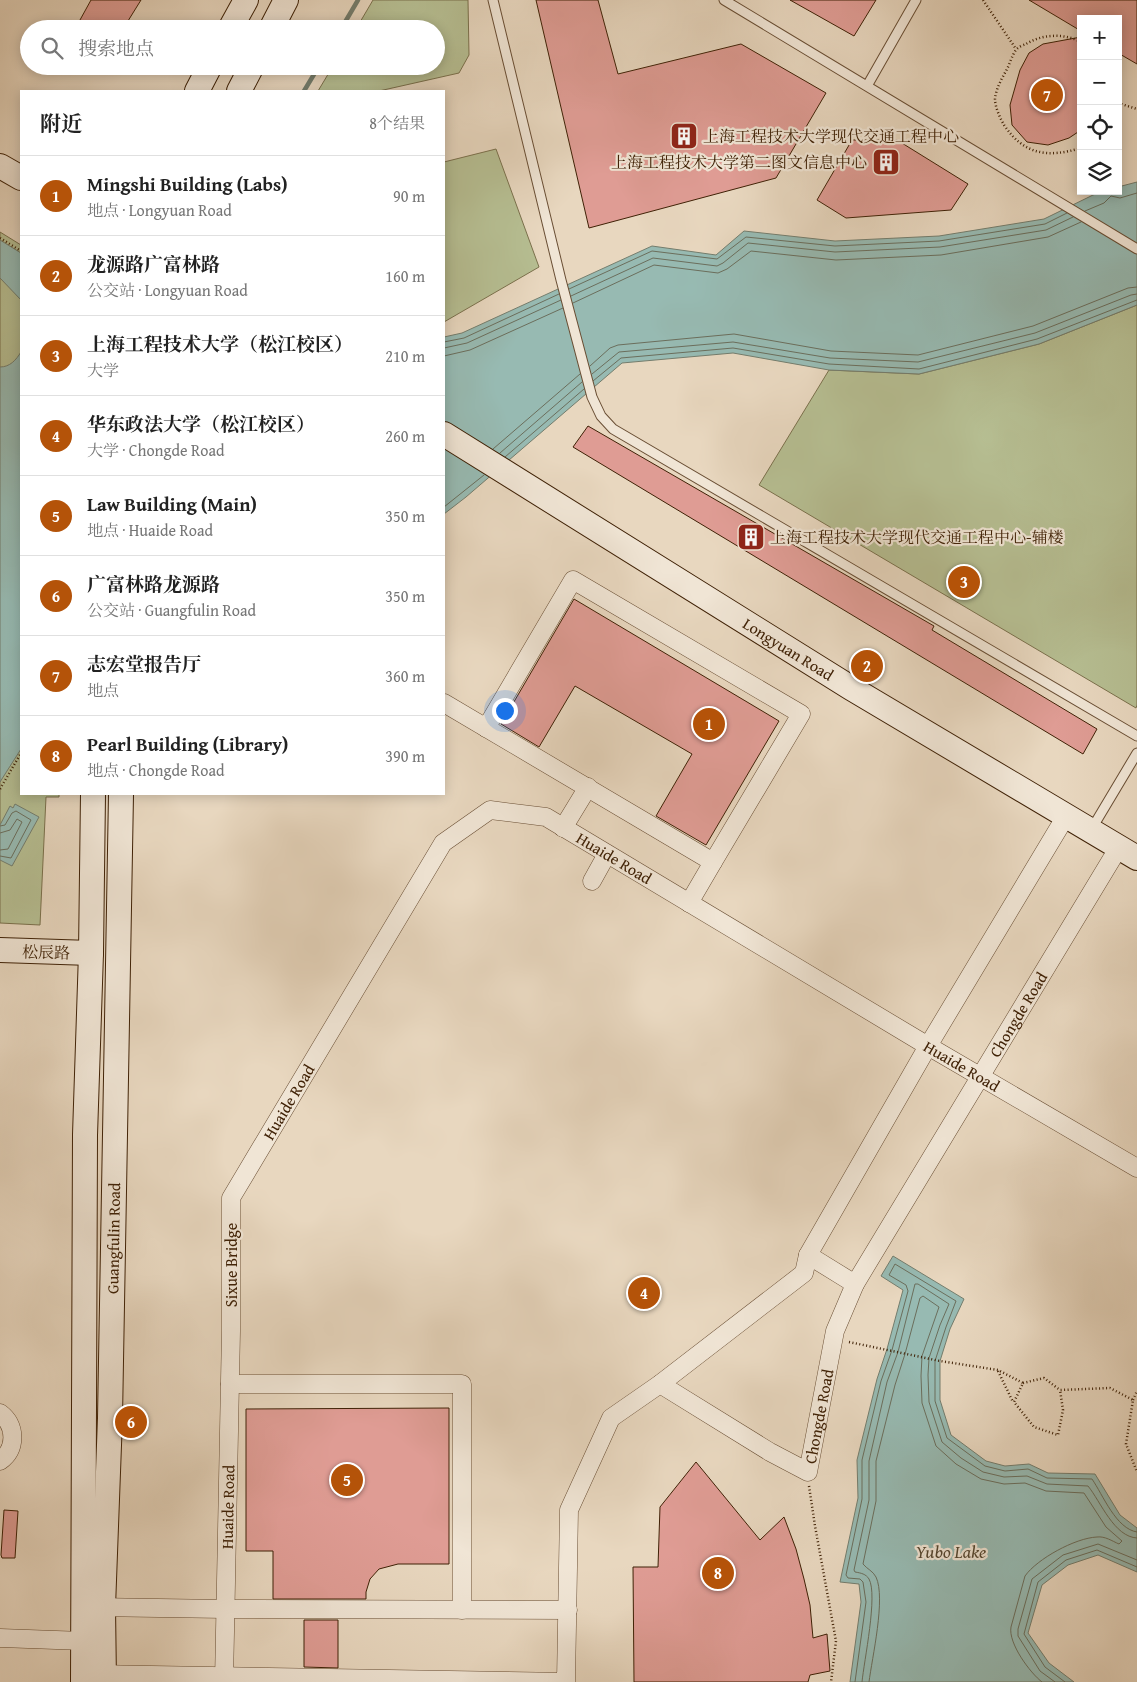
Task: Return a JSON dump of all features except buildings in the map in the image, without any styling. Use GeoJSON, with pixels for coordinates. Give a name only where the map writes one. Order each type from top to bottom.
{"type":"FeatureCollection","features":[{"type":"Feature","properties":{"kind":"main road"},"geometry":{"type":"LineString","coordinates":[[235,20],[246,0]]}},
{"type":"Feature","properties":{"kind":"main road"},"geometry":{"type":"LineString","coordinates":[[276,20],[286,0]]}},
{"type":"Feature","properties":{"kind":"main road"},"geometry":{"type":"LineString","coordinates":[[198,90],[205,75]]}},
{"type":"Feature","properties":{"kind":"main road"},"geometry":{"type":"LineString","coordinates":[[240,90],[247,75]]}},
{"type":"Feature","properties":{"kind":"main road"},"geometry":{"type":"LineString","coordinates":[[0,166],[20,177]]}},
{"type":"Feature","properties":{"kind":"main road","name":"Longyuan Road"},"geometry":{"type":"LineString","coordinates":[[445,435],[851,688],[1128,852]]}},
{"type":"Feature","properties":{"kind":"main road","name":"Guangfulin Road"},"geometry":{"type":"LineString","coordinates":[[93,795],[91,953],[85,1135],[94,1678]]}},
{"type":"Feature","properties":{"kind":"main road","name":"Guangfulin Road"},"geometry":{"type":"LineString","coordinates":[[94,1678],[84,1641],[94,1607],[110,1408],[121,795]]}},
{"type":"Feature","properties":{"kind":"main road","name":"松辰路"},"geometry":{"type":"LineString","coordinates":[[0,950],[91,953]]}},
{"type":"Feature","properties":{"kind":"street"},"geometry":{"type":"LineString","coordinates":[[486,728],[573,580],[800,714],[689,903]]}},
{"type":"Feature","properties":{"kind":"street"},"geometry":{"type":"LineString","coordinates":[[445,704],[713,862]]}},
{"type":"Feature","properties":{"kind":"street"},"geometry":{"type":"LineString","coordinates":[[563,828],[588,787]]}},
{"type":"Feature","properties":{"kind":"street","name":"Huaide Road"},"geometry":{"type":"LineString","coordinates":[[231,1198],[443,843],[490,810],[546,818],[928,1046],[1137,1168]]}},
{"type":"Feature","properties":{"kind":"street"},"geometry":{"type":"LineString","coordinates":[[94,1678],[566,1682],[569,1510],[612,1418],[660,1384],[804,1273],[808,1256],[928,1046],[1066,816]]}},
{"type":"Feature","properties":{"kind":"street","name":"Chongde Road"},"geometry":{"type":"LineString","coordinates":[[660,1384],[770,1452],[808,1472],[835,1331],[855,1284],[981,1076],[1128,852]]}},
{"type":"Feature","properties":{"kind":"street"},"geometry":{"type":"LineString","coordinates":[[592,881],[608,854]]}},
{"type":"Feature","properties":{"kind":"street","name":"Sixue Bridge"},"geometry":{"type":"LineString","coordinates":[[231,1198],[231,1332]]}},
{"type":"Feature","properties":{"kind":"street"},"geometry":{"type":"LineString","coordinates":[[808,1256],[855,1284]]}},
{"type":"Feature","properties":{"kind":"street","name":"Huaide Road"},"geometry":{"type":"LineString","coordinates":[[224,1679],[231,1332]]}},
{"type":"Feature","properties":{"kind":"street"},"geometry":{"type":"LineString","coordinates":[[230,1384],[462,1384],[462,1610]]}},
{"type":"Feature","properties":{"kind":"street"},"geometry":{"type":"LineString","coordinates":[[0,1413],[8,1422],[13,1440],[10,1450],[0,1461]]}},
{"type":"Feature","properties":{"kind":"street"},"geometry":{"type":"LineString","coordinates":[[94,1607],[225,1610],[568,1610]]}},
{"type":"Feature","properties":{"kind":"street"},"geometry":{"type":"LineString","coordinates":[[0,1638],[84,1641]]}},
{"type":"Feature","properties":{"kind":"lane"},"geometry":{"type":"LineString","coordinates":[[493,0],[561,280],[592,397],[601,416],[613,429],[1137,736]]}},
{"type":"Feature","properties":{"kind":"lane"},"geometry":{"type":"LineString","coordinates":[[724,0],[1137,249]]}},
{"type":"Feature","properties":{"kind":"lane"},"geometry":{"type":"LineString","coordinates":[[867,86],[916,0]]}},
{"type":"Feature","properties":{"kind":"lane"},"geometry":{"type":"LineString","coordinates":[[1091,830],[1137,753]]}},
{"type":"Feature","properties":{"kind":"path"},"geometry":{"type":"LineString","coordinates":[[983,0],[1016,49]]}},
{"type":"Feature","properties":{"kind":"path"},"geometry":{"type":"LineString","coordinates":[[1077,40],[1054,35],[1034,39],[1016,49],[1000,83],[995,101],[1000,119],[1011,135],[1026,147],[1044,153],[1063,153],[1077,149]]}},
{"type":"Feature","properties":{"kind":"path"},"geometry":{"type":"LineString","coordinates":[[1122,104],[1137,109]]}},
{"type":"Feature","properties":{"kind":"path"},"geometry":{"type":"LineString","coordinates":[[0,238],[20,250]]}},
{"type":"Feature","properties":{"kind":"path"},"geometry":{"type":"LineString","coordinates":[[0,789],[20,755]]}},
{"type":"Feature","properties":{"kind":"path"},"geometry":{"type":"LineString","coordinates":[[833,1339],[940,1361],[998,1370],[1023,1383],[1044,1378],[1060,1390],[1110,1388],[1133,1400]]}},
{"type":"Feature","properties":{"kind":"path"},"geometry":{"type":"LineString","coordinates":[[998,1370],[1014,1402],[1034,1427],[1058,1435],[1063,1410],[1060,1390]]}},
{"type":"Feature","properties":{"kind":"path"},"geometry":{"type":"LineString","coordinates":[[1014,1402],[1023,1383]]}},
{"type":"Feature","properties":{"kind":"path"},"geometry":{"type":"LineString","coordinates":[[1137,1391],[1133,1400],[1126,1444],[1137,1472]]}},
{"type":"Feature","properties":{"kind":"path"},"geometry":{"type":"LineString","coordinates":[[808,1472],[815,1526],[836,1641],[831,1682]]}},
{"type":"Feature","properties":{"kind":"green space"},"geometry":{"type":"Polygon","coordinates":[[[373,0],[468,0],[469,55],[459,73],[383,90],[319,90],[328,75],[445,75],[445,20],[361,20],[373,0]]]}},
{"type":"Feature","properties":{"kind":"green space"},"geometry":{"type":"Polygon","coordinates":[[[496,149],[539,267],[445,321],[445,162],[496,149]]]}},
{"type":"Feature","properties":{"kind":"green space"},"geometry":{"type":"Polygon","coordinates":[[[0,232],[20,244],[20,795],[59,795],[59,797],[46,797],[40,925],[0,923],[0,232]]]}},
{"type":"Feature","properties":{"kind":"green space"},"geometry":{"type":"Polygon","coordinates":[[[1137,305],[1136,708],[759,485],[829,370],[919,374],[1039,344],[1137,305]]]}},
{"type":"Feature","properties":{"kind":"water"},"geometry":{"type":"Polygon","coordinates":[[[1137,182],[1137,305],[1039,344],[919,374],[829,370],[733,353],[622,363],[445,513],[445,337],[462,333],[652,246],[716,255],[744,231],[835,241],[939,236],[1044,219],[1093,195],[1122,195],[1122,186],[1137,182]]]}},
{"type":"Feature","properties":{"kind":"water"},"geometry":{"type":"Polygon","coordinates":[[[0,240],[20,252],[20,299],[0,278],[0,240]]]}},
{"type":"Feature","properties":{"kind":"water"},"geometry":{"type":"Polygon","coordinates":[[[20,354],[20,751],[0,782],[0,367],[7,366],[20,354]]]}},
{"type":"Feature","properties":{"kind":"water"},"geometry":{"type":"Polygon","coordinates":[[[15,804],[39,817],[12,866],[0,860],[0,825],[10,806],[13,808],[15,804]]]}},
{"type":"Feature","properties":{"kind":"water","name":"Yubo Lake"},"geometry":{"type":"Polygon","coordinates":[[[893,1256],[964,1299],[950,1329],[940,1361],[940,1400],[951,1435],[986,1461],[1005,1466],[1029,1464],[1048,1473],[1095,1474],[1120,1515],[1137,1528],[1137,1572],[1098,1555],[1068,1565],[1042,1585],[1028,1633],[1049,1663],[1074,1682],[850,1682],[861,1602],[859,1584],[840,1582],[858,1498],[857,1460],[877,1379],[903,1290],[881,1276],[893,1256]]]}},
{"type":"Feature","properties":{"kind":"waterway"},"geometry":{"type":"LineString","coordinates":[[346,20],[358,0]]}},
{"type":"Feature","properties":{"kind":"waterway"},"geometry":{"type":"LineString","coordinates":[[305,90],[314,75]]}},
{"type":"Feature","properties":{"kind":"place","name":"志宏堂报告厅"},"geometry":{"type":"Point","coordinates":[1047,95]}},
{"type":"Feature","properties":{"kind":"place","name":"上海工程技术大学现代交通工程中心"},"geometry":{"type":"Point","coordinates":[684,136]}},
{"type":"Feature","properties":{"kind":"place","name":"上海工程技术大学第二图文信息中心"},"geometry":{"type":"Point","coordinates":[886,162]}},
{"type":"Feature","properties":{"kind":"place","name":"上海工程技术大学现代交通工程中心-辅楼"},"geometry":{"type":"Point","coordinates":[751,537]}},
{"type":"Feature","properties":{"kind":"place","name":"上海工程技术大学（松江校区）"},"geometry":{"type":"Point","coordinates":[964,582]}},
{"type":"Feature","properties":{"kind":"place","name":"龙源路广富林路"},"geometry":{"type":"Point","coordinates":[867,666]}},
{"type":"Feature","properties":{"kind":"place","name":"Mingshi Building (Labs)"},"geometry":{"type":"Point","coordinates":[709,724]}},
{"type":"Feature","properties":{"kind":"place","name":"华东政法大学（松江校区）"},"geometry":{"type":"Point","coordinates":[644,1293]}},
{"type":"Feature","properties":{"kind":"place","name":"广富林路龙源路"},"geometry":{"type":"Point","coordinates":[131,1422]}},
{"type":"Feature","properties":{"kind":"place","name":"Law Building (Main)"},"geometry":{"type":"Point","coordinates":[347,1480]}},
{"type":"Feature","properties":{"kind":"place","name":"Pearl Building (Library)"},"geometry":{"type":"Point","coordinates":[718,1573]}}]}
